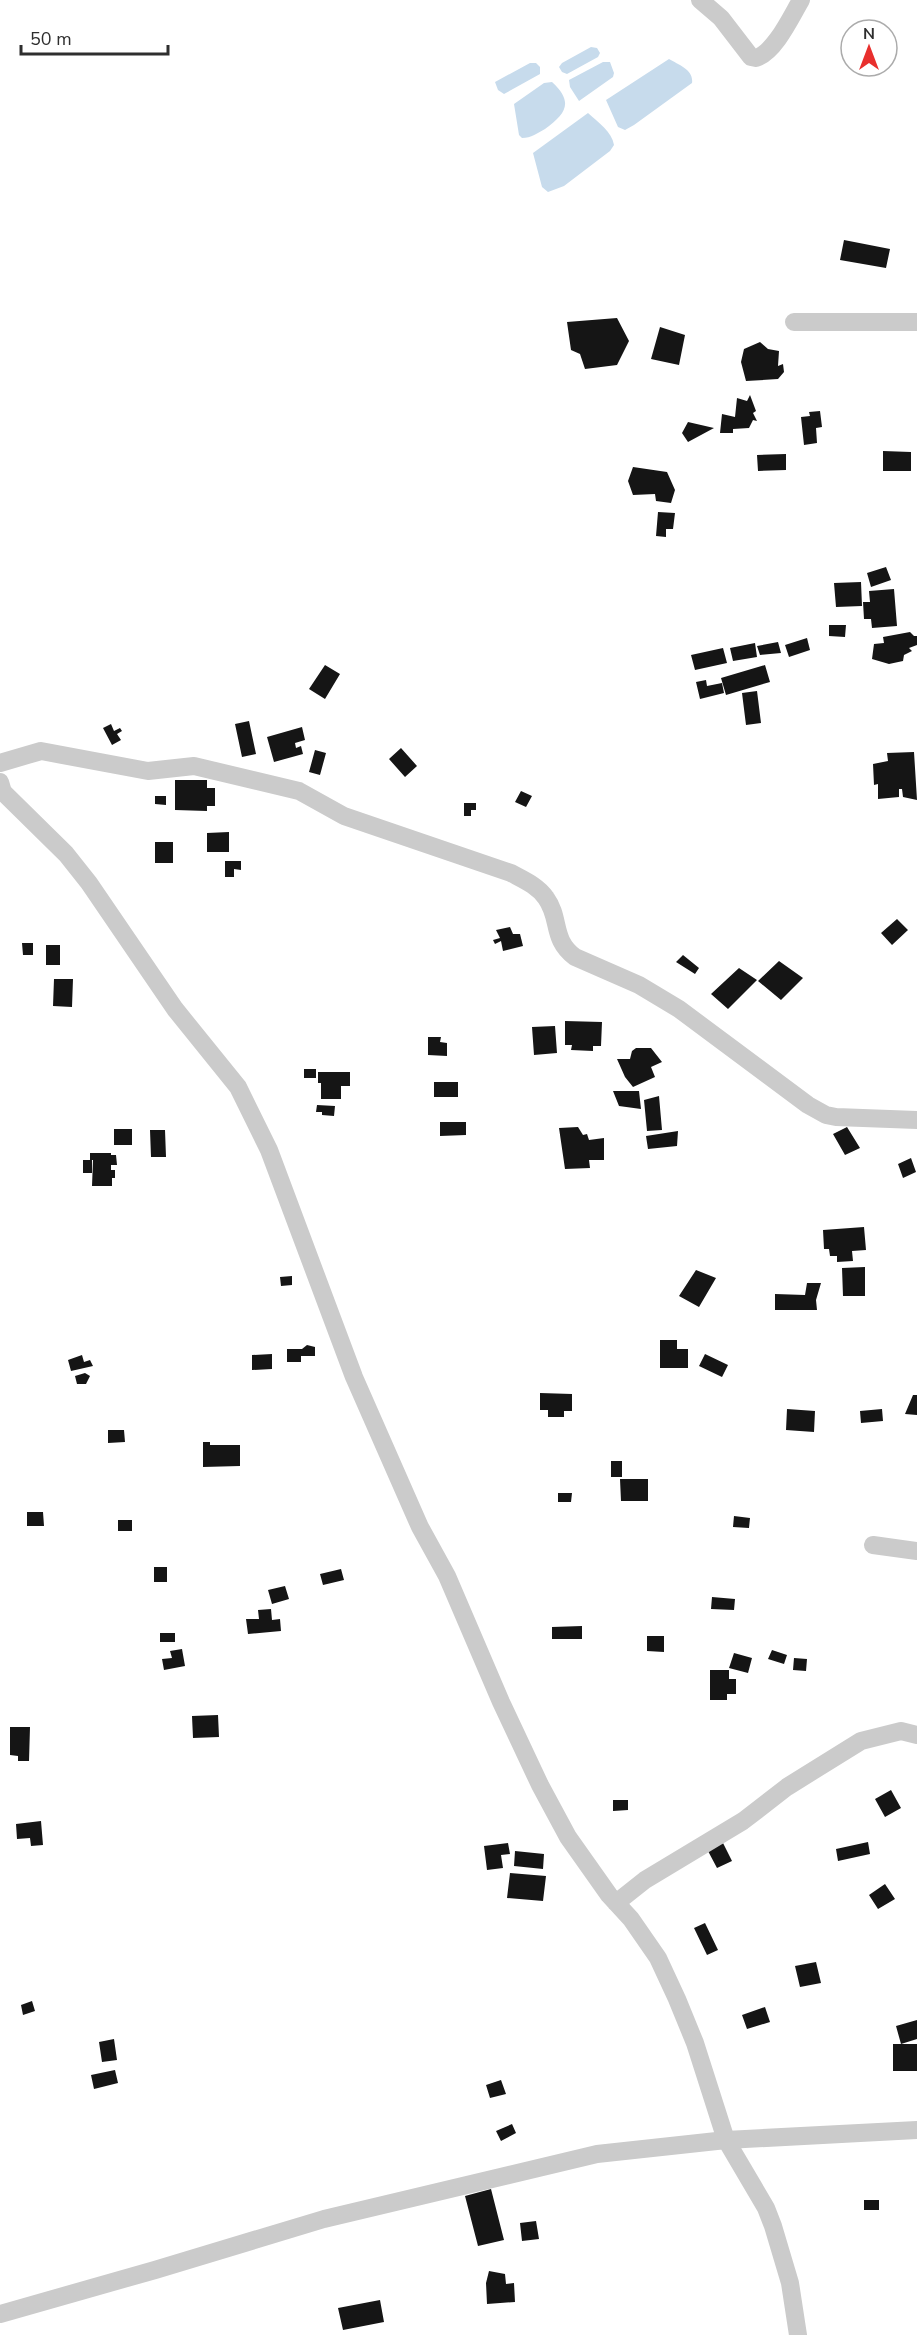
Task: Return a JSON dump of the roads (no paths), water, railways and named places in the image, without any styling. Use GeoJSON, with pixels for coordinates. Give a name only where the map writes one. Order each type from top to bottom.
{"type":"FeatureCollection","features":[{"type":"Feature","properties":{"kind":"street"},"geometry":{"type":"LineString","coordinates":[[700,0],[721,18],[751,57],[756,58],[766,54],[801,0]]}},
{"type":"Feature","properties":{"kind":"street"},"geometry":{"type":"LineString","coordinates":[[794,322],[917,322]]}},
{"type":"Feature","properties":{"kind":"street"},"geometry":{"type":"LineString","coordinates":[[0,763],[41,751],[148,771],[194,766],[299,792],[344,816],[511,873],[535,886],[546,898],[556,932],[567,951],[575,957],[639,985],[679,1009],[808,1105],[826,1115],[836,1117],[917,1120]]}},
{"type":"Feature","properties":{"kind":"street"},"geometry":{"type":"LineString","coordinates":[[0,782],[3,792],[66,854],[89,883],[176,1009],[238,1087],[269,1150],[354,1377],[420,1527],[447,1576],[501,1702],[540,1785],[568,1837],[658,1958],[695,2043],[726,2140],[774,2226],[790,2283],[798,2335]]}},
{"type":"Feature","properties":{"kind":"street"},"geometry":{"type":"LineString","coordinates":[[873,1545],[917,1551]]}},
{"type":"Feature","properties":{"kind":"street"},"geometry":{"type":"LineString","coordinates":[[616,1903],[645,1880],[743,1821],[787,1787],[861,1741],[901,1731],[917,1735]]}},
{"type":"Feature","properties":{"kind":"street"},"geometry":{"type":"LineString","coordinates":[[0,2314],[324,2219],[597,2154],[726,2140],[917,2130]]}},
{"type":"Feature","properties":{"kind":"water"},"geometry":{"type":"Polygon","coordinates":[[[591,47],[597,48],[600,53],[598,57],[567,74],[562,72],[559,67],[562,63],[591,47]]]}},
{"type":"Feature","properties":{"kind":"water"},"geometry":{"type":"Polygon","coordinates":[[[669,59],[688,71],[692,83],[634,125],[625,130],[618,127],[606,100],[669,59]]]}},
{"type":"Feature","properties":{"kind":"water"},"geometry":{"type":"Polygon","coordinates":[[[603,62],[610,62],[613,77],[579,101],[570,87],[569,80],[603,62]]]}},
{"type":"Feature","properties":{"kind":"water"},"geometry":{"type":"Polygon","coordinates":[[[530,63],[536,63],[540,67],[540,74],[504,94],[498,90],[495,82],[530,63]]]}},
{"type":"Feature","properties":{"kind":"water"},"geometry":{"type":"Polygon","coordinates":[[[552,82],[559,89],[565,102],[562,113],[545,129],[522,138],[519,135],[514,104],[544,83],[552,82]]]}},
{"type":"Feature","properties":{"kind":"water"},"geometry":{"type":"Polygon","coordinates":[[[588,113],[608,132],[614,145],[610,151],[564,186],[548,192],[542,187],[533,153],[588,113]]]}}]}
